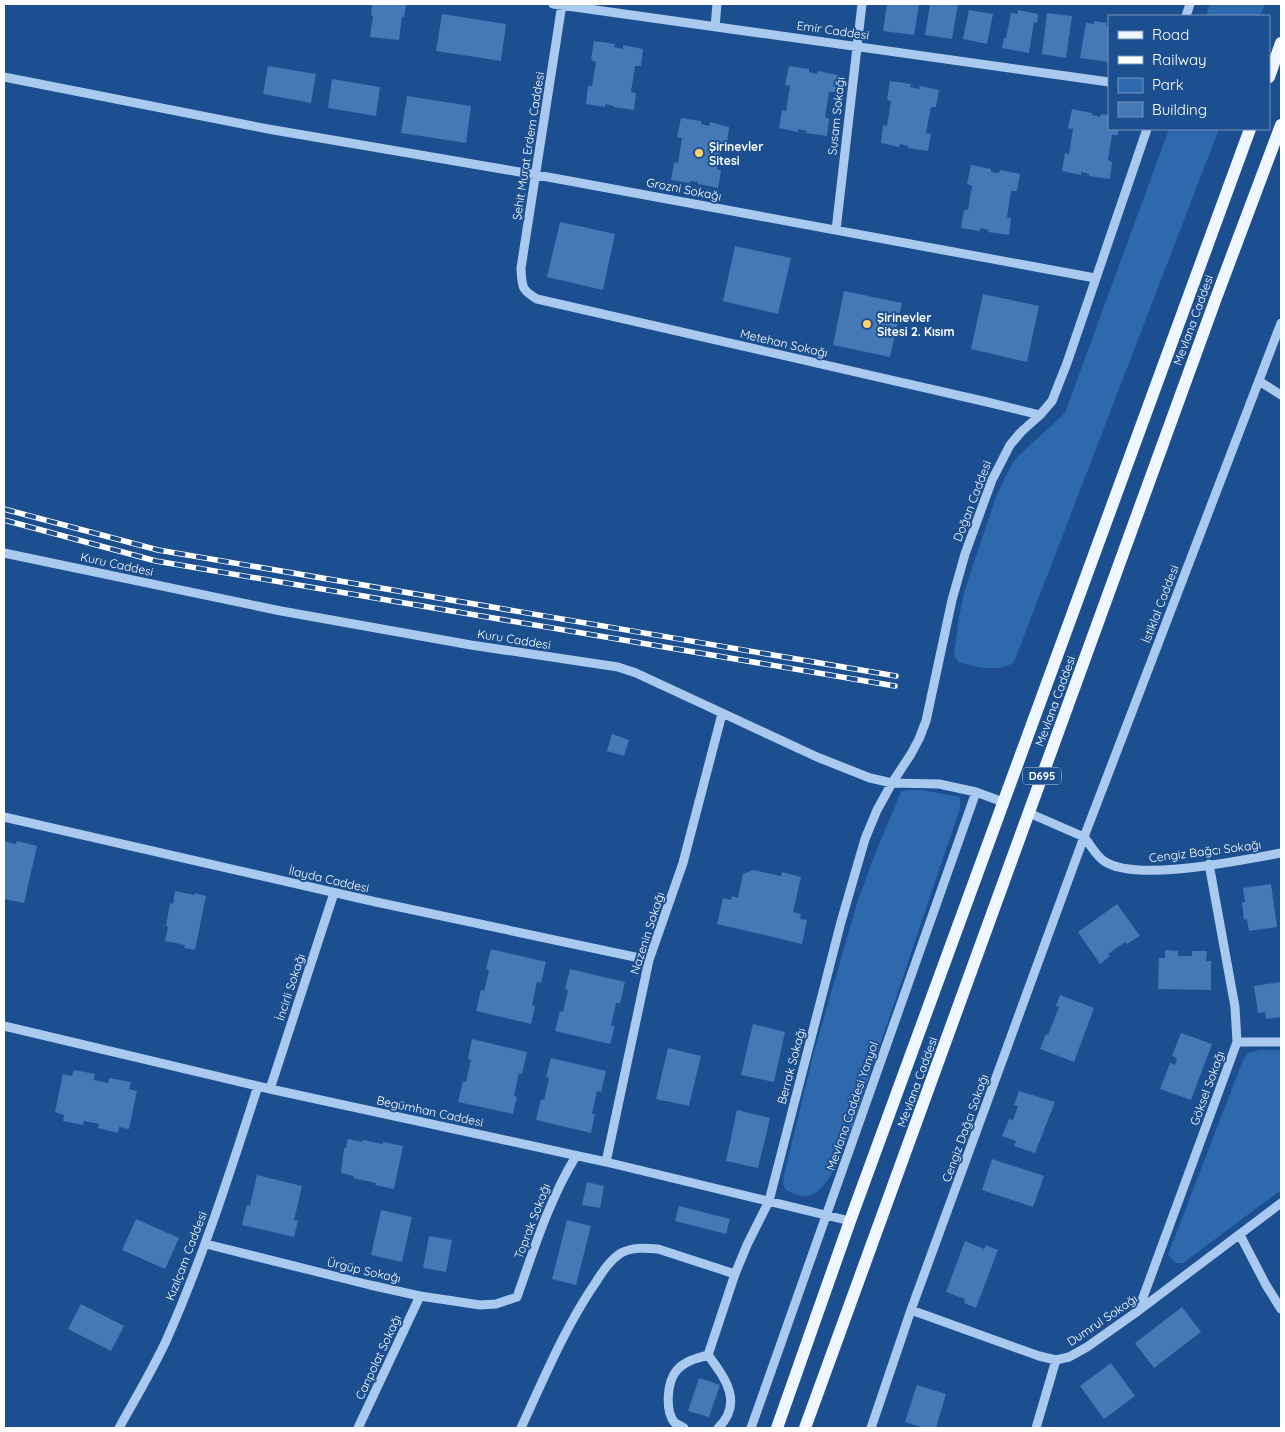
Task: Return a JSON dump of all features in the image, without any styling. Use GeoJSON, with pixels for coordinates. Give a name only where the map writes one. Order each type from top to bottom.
{"type":"FeatureCollection","features":[{"type":"Feature","properties":{"kind":"main road"},"geometry":{"type":"LineString","coordinates":[[1270,74],[1281,43]]}},
{"type":"Feature","properties":{"kind":"main road","name":"Mevlana Caddesi"},"geometry":{"type":"LineString","coordinates":[[805,1428],[1212,308],[1281,125]]}},
{"type":"Feature","properties":{"kind":"main road","name":"Mevlana Caddesi"},"geometry":{"type":"LineString","coordinates":[[777,1428],[850,1221],[1250,130]]}},
{"type":"Feature","properties":{"kind":"street","name":"Emir Caddesi"},"geometry":{"type":"LineString","coordinates":[[559,4],[1108,82]]}},
{"type":"Feature","properties":{"kind":"street","name":"Şehit Murat Erdem Caddesi"},"geometry":{"type":"LineString","coordinates":[[525,292],[521,268],[537,175],[559,4]]}},
{"type":"Feature","properties":{"kind":"street"},"geometry":{"type":"LineString","coordinates":[[715,27],[717,4]]}},
{"type":"Feature","properties":{"kind":"street","name":"Susam Sokağı"},"geometry":{"type":"LineString","coordinates":[[836,230],[862,4]]}},
{"type":"Feature","properties":{"kind":"street","name":"Grozni Sokağı"},"geometry":{"type":"LineString","coordinates":[[4,77],[268,129],[537,175],[1095,278]]}},
{"type":"Feature","properties":{"kind":"street","name":"Doğan Caddesi"},"geometry":{"type":"LineString","coordinates":[[892,782],[911,754],[926,721],[957,582],[965,554],[992,480],[1010,445],[1021,432],[1040,416],[1052,400],[1147,130]]}},
{"type":"Feature","properties":{"kind":"street","name":"Metehan Sokağı"},"geometry":{"type":"LineString","coordinates":[[525,292],[537,300],[978,400],[1040,416]]}},
{"type":"Feature","properties":{"kind":"street","name":"İstiklal Caddesi"},"geometry":{"type":"LineString","coordinates":[[1084,837],[1281,322]]}},
{"type":"Feature","properties":{"kind":"street"},"geometry":{"type":"LineString","coordinates":[[1259,381],[1281,395]]}},
{"type":"Feature","properties":{"kind":"street","name":"Kuru Caddesi"},"geometry":{"type":"LineString","coordinates":[[4,553],[290,613],[471,645],[618,667],[636,673],[722,714],[870,778],[892,782],[939,784],[976,792],[1003,802]]}},
{"type":"Feature","properties":{"kind":"street","name":"Nazenin Sokağı"},"geometry":{"type":"LineString","coordinates":[[606,1162],[649,960],[684,863],[722,714]]}},
{"type":"Feature","properties":{"kind":"street","name":"Berrak Sokağı"},"geometry":{"type":"LineString","coordinates":[[708,1355],[735,1274],[769,1201],[856,870],[871,824],[892,782]]}},
{"type":"Feature","properties":{"kind":"street","name":"Mevlana Caddesi Yanyol"},"geometry":{"type":"LineString","coordinates":[[751,1428],[976,792]]}},
{"type":"Feature","properties":{"kind":"street"},"geometry":{"type":"LineString","coordinates":[[1029,813],[1084,837]]}},
{"type":"Feature","properties":{"kind":"street","name":"İlayda Caddesi"},"geometry":{"type":"LineString","coordinates":[[4,816],[334,893],[649,960]]}},
{"type":"Feature","properties":{"kind":"street","name":"Cengiz Bağcı Sokağı"},"geometry":{"type":"LineString","coordinates":[[1084,837],[1102,860],[1120,868],[1144,871],[1209,864],[1281,853]]}},
{"type":"Feature","properties":{"kind":"street","name":"Cengiz Dağcı Sokağı"},"geometry":{"type":"LineString","coordinates":[[871,1428],[911,1310],[1084,837]]}},
{"type":"Feature","properties":{"kind":"street","name":"Göksel Sokağı"},"geometry":{"type":"LineString","coordinates":[[1138,1312],[1237,1042],[1234,1007],[1209,864]]}},
{"type":"Feature","properties":{"kind":"street","name":"İncirli Sokağı"},"geometry":{"type":"LineString","coordinates":[[270,1089],[334,893]]}},
{"type":"Feature","properties":{"kind":"street","name":"Begümhan Caddesi"},"geometry":{"type":"LineString","coordinates":[[4,1026],[270,1089],[606,1162],[850,1221]]}},
{"type":"Feature","properties":{"kind":"street"},"geometry":{"type":"LineString","coordinates":[[1237,1042],[1281,1042]]}},
{"type":"Feature","properties":{"kind":"street","name":"Kızılçam Caddesi"},"geometry":{"type":"LineString","coordinates":[[119,1428],[165,1342],[206,1244],[258,1086]]}},
{"type":"Feature","properties":{"kind":"street","name":"Toprak Sokağı"},"geometry":{"type":"LineString","coordinates":[[517,1297],[550,1205],[564,1175],[576,1156]]}},
{"type":"Feature","properties":{"kind":"street","name":"Dumrul Sokağı"},"geometry":{"type":"LineString","coordinates":[[1056,1360],[1069,1357],[1087,1347],[1138,1312],[1281,1203]]}},
{"type":"Feature","properties":{"kind":"street"},"geometry":{"type":"LineString","coordinates":[[1240,1235],[1281,1309]]}},
{"type":"Feature","properties":{"kind":"street","name":"Ürgüp Sokağı"},"geometry":{"type":"LineString","coordinates":[[206,1244],[360,1283],[420,1296],[480,1305],[496,1304],[517,1297]]}},
{"type":"Feature","properties":{"kind":"street"},"geometry":{"type":"LineString","coordinates":[[521,1428],[553,1358],[586,1296],[613,1258],[629,1249],[658,1249],[735,1274]]}},
{"type":"Feature","properties":{"kind":"street","name":"Canpolat Sokağı"},"geometry":{"type":"LineString","coordinates":[[358,1428],[420,1296]]}},
{"type":"Feature","properties":{"kind":"street"},"geometry":{"type":"LineString","coordinates":[[911,1310],[1039,1356],[1056,1360],[1036,1428]]}},
{"type":"Feature","properties":{"kind":"street"},"geometry":{"type":"LineString","coordinates":[[684,1428],[674,1422],[668,1405],[668,1388],[676,1371],[688,1361],[708,1355],[726,1379],[731,1394],[730,1406],[725,1421],[718,1428]]}},
{"type":"Feature","properties":{"kind":"green space"},"geometry":{"type":"Polygon","coordinates":[[[1210,4],[1265,4],[1260,15],[1206,15],[1210,4]]]}},
{"type":"Feature","properties":{"kind":"green space"},"geometry":{"type":"Polygon","coordinates":[[[1169,130],[1219,130],[1014,662],[994,668],[958,662],[954,655],[965,589],[995,500],[1015,459],[1065,413],[1169,130]]]}},
{"type":"Feature","properties":{"kind":"green space"},"geometry":{"type":"Polygon","coordinates":[[[906,790],[922,790],[960,797],[960,808],[844,1149],[834,1170],[821,1188],[813,1194],[797,1195],[786,1190],[783,1185],[784,1175],[814,1052],[858,900],[901,792],[906,790]]]}},
{"type":"Feature","properties":{"kind":"green space"},"geometry":{"type":"Polygon","coordinates":[[[1260,1050],[1281,1050],[1281,1190],[1183,1263],[1175,1263],[1168,1255],[1243,1060],[1248,1053],[1260,1050]]]}},
{"type":"Feature","properties":{"kind":"building"},"geometry":{"type":"Polygon","coordinates":[[[372,4],[406,4],[399,40],[370,37],[373,16],[371,15],[372,4]]]}},
{"type":"Feature","properties":{"kind":"building"},"geometry":{"type":"Polygon","coordinates":[[[887,4],[919,4],[914,35],[883,31],[887,4]]]}},
{"type":"Feature","properties":{"kind":"building"},"geometry":{"type":"Polygon","coordinates":[[[930,4],[958,4],[952,39],[925,35],[930,4]]]}},
{"type":"Feature","properties":{"kind":"building"},"geometry":{"type":"Polygon","coordinates":[[[969,10],[993,14],[987,44],[963,39],[969,10]]]}},
{"type":"Feature","properties":{"kind":"building"},"geometry":{"type":"Polygon","coordinates":[[[1018,10],[1038,14],[1037,23],[1034,22],[1029,53],[1002,48],[1011,13],[1017,14],[1018,10]]]}},
{"type":"Feature","properties":{"kind":"building"},"geometry":{"type":"Polygon","coordinates":[[[1047,13],[1072,16],[1066,58],[1042,54],[1047,13]]]}},
{"type":"Feature","properties":{"kind":"building"},"geometry":{"type":"Polygon","coordinates":[[[442,14],[506,24],[501,61],[436,51],[442,14]]]}},
{"type":"Feature","properties":{"kind":"building"},"geometry":{"type":"Polygon","coordinates":[[[1094,21],[1107,23],[1108,62],[1080,58],[1086,23],[1094,24],[1094,21]]]}},
{"type":"Feature","properties":{"kind":"building"},"geometry":{"type":"Polygon","coordinates":[[[594,41],[615,44],[614,47],[623,49],[623,45],[643,49],[641,66],[635,66],[631,92],[636,93],[634,110],[605,104],[605,107],[586,104],[588,86],[592,86],[596,62],[591,60],[594,41]]]}},
{"type":"Feature","properties":{"kind":"building"},"geometry":{"type":"Polygon","coordinates":[[[268,66],[316,74],[311,103],[263,94],[268,66]]]}},
{"type":"Feature","properties":{"kind":"building"},"geometry":{"type":"Polygon","coordinates":[[[789,66],[809,69],[809,72],[817,74],[818,71],[838,75],[835,92],[829,92],[825,117],[829,119],[827,136],[806,133],[807,131],[798,129],[798,132],[779,128],[782,110],[786,111],[790,86],[785,85],[789,66]]]}},
{"type":"Feature","properties":{"kind":"building"},"geometry":{"type":"Polygon","coordinates":[[[332,79],[380,87],[376,116],[328,108],[332,79]]]}},
{"type":"Feature","properties":{"kind":"building"},"geometry":{"type":"Polygon","coordinates":[[[890,81],[911,84],[910,87],[919,89],[920,86],[939,90],[936,107],[931,107],[926,133],[931,134],[928,151],[908,148],[908,146],[900,144],[899,147],[881,143],[883,125],[887,126],[891,101],[887,100],[890,81]]]}},
{"type":"Feature","properties":{"kind":"building"},"geometry":{"type":"Polygon","coordinates":[[[407,96],[471,106],[466,143],[401,133],[407,96]]]}},
{"type":"Feature","properties":{"kind":"building"},"geometry":{"type":"Polygon","coordinates":[[[1072,109],[1092,113],[1092,115],[1100,117],[1101,114],[1108,115],[1108,130],[1119,130],[1118,135],[1112,135],[1108,160],[1112,162],[1110,179],[1089,176],[1089,174],[1081,172],[1081,175],[1062,171],[1065,153],[1069,154],[1073,129],[1068,128],[1072,109]]]}},
{"type":"Feature","properties":{"kind":"building","name":"Şirinevler Sitesi"},"geometry":{"type":"Polygon","coordinates":[[[681,118],[701,121],[701,124],[709,126],[710,122],[729,127],[727,144],[721,144],[717,169],[721,171],[718,188],[698,184],[698,182],[690,181],[689,183],[671,180],[674,162],[678,163],[682,138],[677,137],[681,118]]]}},
{"type":"Feature","properties":{"kind":"building"},"geometry":{"type":"Polygon","coordinates":[[[971,165],[991,169],[991,172],[999,173],[1000,170],[1020,174],[1017,191],[1011,191],[1007,217],[1011,218],[1009,235],[988,232],[989,230],[980,228],[980,231],[961,228],[964,210],[968,210],[972,186],[967,184],[971,165]]]}},
{"type":"Feature","properties":{"kind":"building"},"geometry":{"type":"Polygon","coordinates":[[[560,222],[615,234],[603,290],[547,277],[560,222]]]}},
{"type":"Feature","properties":{"kind":"building"},"geometry":{"type":"Polygon","coordinates":[[[735,246],[791,258],[778,314],[723,301],[735,246]]]}},
{"type":"Feature","properties":{"kind":"building","name":"Şirinevler Sitesi 2. Kısım"},"geometry":{"type":"Polygon","coordinates":[[[844,291],[902,303],[890,357],[833,345],[844,291]]]}},
{"type":"Feature","properties":{"kind":"building"},"geometry":{"type":"Polygon","coordinates":[[[983,294],[1039,306],[1027,362],[971,349],[983,294]]]}},
{"type":"Feature","properties":{"kind":"building"},"geometry":{"type":"Polygon","coordinates":[[[612,734],[629,740],[624,756],[607,751],[612,734]]]}},
{"type":"Feature","properties":{"kind":"building"},"geometry":{"type":"Polygon","coordinates":[[[4,841],[16,844],[17,841],[37,846],[24,903],[4,899],[4,841]]]}},
{"type":"Feature","properties":{"kind":"building"},"geometry":{"type":"Polygon","coordinates":[[[753,870],[781,876],[782,872],[801,877],[793,912],[801,914],[800,919],[807,920],[802,944],[717,924],[723,898],[731,900],[732,896],[738,898],[743,874],[753,870]]]}},
{"type":"Feature","properties":{"kind":"building"},"geometry":{"type":"Polygon","coordinates":[[[1271,884],[1277,927],[1249,931],[1247,919],[1244,920],[1242,902],[1245,902],[1243,888],[1271,884]]]}},
{"type":"Feature","properties":{"kind":"building"},"geometry":{"type":"Polygon","coordinates":[[[175,891],[206,896],[195,950],[184,948],[185,945],[165,941],[170,903],[173,904],[175,891]]]}},
{"type":"Feature","properties":{"kind":"building"},"geometry":{"type":"Polygon","coordinates":[[[1117,904],[1140,936],[1127,944],[1125,942],[1108,954],[1110,956],[1100,964],[1078,932],[1117,904]]]}},
{"type":"Feature","properties":{"kind":"building"},"geometry":{"type":"Polygon","coordinates":[[[491,949],[546,962],[541,983],[537,982],[532,1005],[535,1006],[531,1024],[476,1011],[481,990],[484,991],[489,970],[486,969],[491,949]]]}},
{"type":"Feature","properties":{"kind":"building"},"geometry":{"type":"Polygon","coordinates":[[[1165,950],[1178,951],[1178,956],[1192,956],[1192,951],[1207,951],[1206,961],[1211,961],[1211,990],[1158,989],[1159,958],[1165,958],[1165,950]]]}},
{"type":"Feature","properties":{"kind":"building"},"geometry":{"type":"Polygon","coordinates":[[[570,969],[625,982],[620,1003],[616,1003],[611,1026],[615,1026],[610,1044],[555,1031],[560,1011],[563,1012],[568,990],[565,989],[570,969]]]}},
{"type":"Feature","properties":{"kind":"building"},"geometry":{"type":"Polygon","coordinates":[[[1281,982],[1281,1017],[1266,1019],[1265,1012],[1258,1013],[1254,986],[1281,982]]]}},
{"type":"Feature","properties":{"kind":"building"},"geometry":{"type":"Polygon","coordinates":[[[1060,995],[1094,1008],[1074,1062],[1040,1049],[1046,1034],[1048,1035],[1059,1007],[1056,1006],[1060,995]]]}},
{"type":"Feature","properties":{"kind":"building"},"geometry":{"type":"Polygon","coordinates":[[[753,1024],[785,1032],[774,1082],[741,1075],[753,1024]]]}},
{"type":"Feature","properties":{"kind":"building"},"geometry":{"type":"Polygon","coordinates":[[[1181,1033],[1212,1044],[1191,1100],[1160,1089],[1170,1063],[1175,1065],[1177,1058],[1172,1056],[1181,1033]]]}},
{"type":"Feature","properties":{"kind":"building"},"geometry":{"type":"Polygon","coordinates":[[[472,1039],[527,1052],[522,1074],[519,1073],[514,1096],[517,1097],[513,1114],[458,1102],[463,1081],[466,1082],[471,1060],[468,1059],[472,1039]]]}},
{"type":"Feature","properties":{"kind":"building"},"geometry":{"type":"Polygon","coordinates":[[[668,1048],[701,1056],[689,1106],[656,1099],[668,1048]]]}},
{"type":"Feature","properties":{"kind":"building"},"geometry":{"type":"Polygon","coordinates":[[[551,1058],[606,1071],[601,1092],[597,1091],[592,1114],[595,1114],[591,1133],[536,1120],[541,1099],[544,1100],[549,1078],[546,1077],[551,1058]]]}},
{"type":"Feature","properties":{"kind":"building"},"geometry":{"type":"Polygon","coordinates":[[[74,1070],[95,1074],[94,1080],[108,1083],[109,1078],[131,1082],[129,1089],[137,1091],[129,1129],[119,1127],[118,1133],[98,1128],[99,1124],[84,1121],[83,1125],[63,1121],[64,1115],[55,1112],[63,1074],[72,1076],[74,1070]]]}},
{"type":"Feature","properties":{"kind":"building"},"geometry":{"type":"Polygon","coordinates":[[[1019,1091],[1055,1102],[1035,1153],[1014,1146],[1016,1141],[1002,1136],[1009,1119],[1013,1120],[1018,1106],[1014,1105],[1019,1091]]]}},
{"type":"Feature","properties":{"kind":"building"},"geometry":{"type":"Polygon","coordinates":[[[737,1110],[770,1118],[758,1168],[726,1161],[737,1110]]]}},
{"type":"Feature","properties":{"kind":"building"},"geometry":{"type":"Polygon","coordinates":[[[348,1139],[403,1146],[394,1189],[375,1185],[376,1183],[353,1178],[354,1176],[341,1173],[344,1148],[346,1148],[348,1139]]]}},
{"type":"Feature","properties":{"kind":"building"},"geometry":{"type":"Polygon","coordinates":[[[992,1159],[1044,1176],[1033,1207],[982,1190],[992,1159]]]}},
{"type":"Feature","properties":{"kind":"building"},"geometry":{"type":"Polygon","coordinates":[[[257,1175],[302,1186],[294,1220],[298,1221],[294,1237],[242,1225],[247,1205],[250,1206],[257,1175]]]}},
{"type":"Feature","properties":{"kind":"building"},"geometry":{"type":"Polygon","coordinates":[[[587,1182],[604,1186],[600,1208],[582,1205],[587,1182]]]}},
{"type":"Feature","properties":{"kind":"building"},"geometry":{"type":"Polygon","coordinates":[[[679,1206],[730,1219],[726,1234],[675,1221],[679,1206]]]}},
{"type":"Feature","properties":{"kind":"building"},"geometry":{"type":"Polygon","coordinates":[[[381,1210],[412,1217],[402,1262],[371,1255],[381,1210]]]}},
{"type":"Feature","properties":{"kind":"building"},"geometry":{"type":"Polygon","coordinates":[[[136,1219],[179,1238],[165,1269],[122,1250],[136,1219]]]}},
{"type":"Feature","properties":{"kind":"building"},"geometry":{"type":"Polygon","coordinates":[[[567,1220],[591,1226],[576,1285],[552,1279],[567,1220]]]}},
{"type":"Feature","properties":{"kind":"building"},"geometry":{"type":"Polygon","coordinates":[[[429,1236],[452,1240],[446,1272],[423,1268],[429,1236]]]}},
{"type":"Feature","properties":{"kind":"building"},"geometry":{"type":"Polygon","coordinates":[[[965,1241],[984,1249],[986,1245],[998,1250],[976,1308],[964,1303],[965,1299],[946,1292],[965,1241]]]}},
{"type":"Feature","properties":{"kind":"building"},"geometry":{"type":"Polygon","coordinates":[[[81,1304],[124,1326],[111,1351],[68,1329],[81,1304]]]}},
{"type":"Feature","properties":{"kind":"building"},"geometry":{"type":"Polygon","coordinates":[[[1182,1307],[1201,1332],[1154,1368],[1135,1343],[1182,1307]]]}},
{"type":"Feature","properties":{"kind":"building"},"geometry":{"type":"Polygon","coordinates":[[[1111,1363],[1135,1396],[1104,1419],[1080,1386],[1111,1363]]]}},
{"type":"Feature","properties":{"kind":"building"},"geometry":{"type":"Polygon","coordinates":[[[699,1378],[720,1385],[709,1417],[688,1411],[699,1378]]]}},
{"type":"Feature","properties":{"kind":"building"},"geometry":{"type":"Polygon","coordinates":[[[917,1385],[946,1394],[936,1428],[924,1428],[905,1422],[917,1385]]]}},
{"type":"Feature","properties":{"kind":"railway"},"geometry":{"type":"LineString","coordinates":[[4,509],[158,550],[896,676]]}},
{"type":"Feature","properties":{"kind":"railway"},"geometry":{"type":"LineString","coordinates":[[4,520],[156,561],[895,686]]}},
{"type":"Feature","properties":{"kind":"place","name":"Şirinevler Sitesi"},"geometry":{"type":"Point","coordinates":[699,153]}},
{"type":"Feature","properties":{"kind":"place","name":"Şirinevler Sitesi 2. Kısım"},"geometry":{"type":"Point","coordinates":[867,324]}}]}
